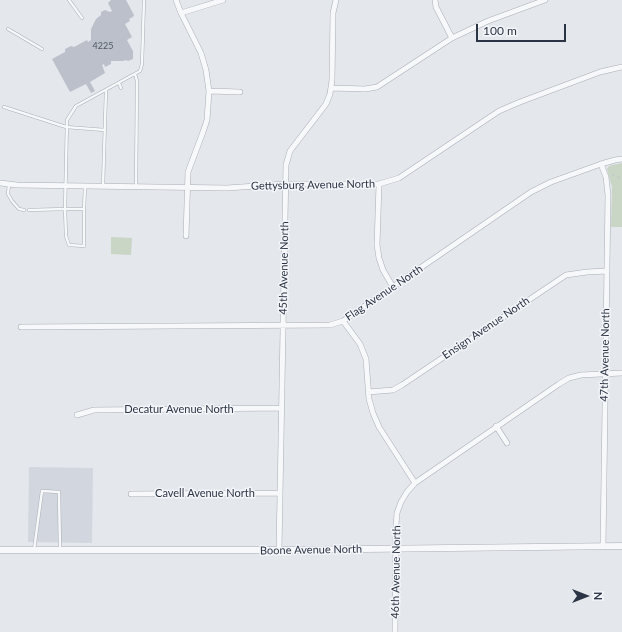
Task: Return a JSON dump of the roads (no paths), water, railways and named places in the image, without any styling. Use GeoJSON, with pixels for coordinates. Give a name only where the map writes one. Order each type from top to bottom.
{"type":"FeatureCollection","features":[{"type":"Feature","properties":{"kind":"street"},"geometry":{"type":"LineString","coordinates":[[176,0],[201,53],[206,70],[209,91],[207,120],[188,172],[186,188],[186,236]]}},
{"type":"Feature","properties":{"kind":"street"},"geometry":{"type":"LineString","coordinates":[[181,13],[223,0]]}},
{"type":"Feature","properties":{"kind":"street","name":"45th Avenue North"},"geometry":{"type":"LineString","coordinates":[[279,550],[287,158],[290,151],[326,104],[332,88],[333,24],[336,0]]}},
{"type":"Feature","properties":{"kind":"street"},"geometry":{"type":"LineString","coordinates":[[435,0],[436,7],[452,38]]}},
{"type":"Feature","properties":{"kind":"street"},"geometry":{"type":"LineString","coordinates":[[332,88],[377,88],[452,38],[488,21],[546,0]]}},
{"type":"Feature","properties":{"kind":"street","name":"Gettysburg Avenue North"},"geometry":{"type":"LineString","coordinates":[[0,183],[65,186],[186,188],[227,188],[286,184],[379,184],[399,178],[499,111],[600,72],[622,67]]}},
{"type":"Feature","properties":{"kind":"street"},"geometry":{"type":"LineString","coordinates":[[209,91],[240,92]]}},
{"type":"Feature","properties":{"kind":"street","name":"Flag Avenue North"},"geometry":{"type":"LineString","coordinates":[[21,327],[330,325],[343,321],[531,192],[546,184],[601,164],[622,159]]}},
{"type":"Feature","properties":{"kind":"street","name":"47th Avenue North"},"geometry":{"type":"LineString","coordinates":[[601,164],[606,177],[608,195],[602,546]]}},
{"type":"Feature","properties":{"kind":"street"},"geometry":{"type":"LineString","coordinates":[[379,184],[379,258],[382,270],[393,287]]}},
{"type":"Feature","properties":{"kind":"street","name":"Ensign Avenue North"},"geometry":{"type":"LineString","coordinates":[[368,392],[393,390],[402,385],[566,275],[607,271]]}},
{"type":"Feature","properties":{"kind":"street"},"geometry":{"type":"LineString","coordinates":[[343,321],[360,344],[366,359],[368,392],[373,413],[379,427],[415,483],[496,426],[569,378],[580,375],[622,373]]}},
{"type":"Feature","properties":{"kind":"street","name":"Decatur Avenue North"},"geometry":{"type":"LineString","coordinates":[[77,415],[94,410],[282,408]]}},
{"type":"Feature","properties":{"kind":"street"},"geometry":{"type":"LineString","coordinates":[[496,426],[507,443]]}},
{"type":"Feature","properties":{"kind":"street","name":"46th Avenue North"},"geometry":{"type":"LineString","coordinates":[[395,632],[397,513],[407,492],[415,483]]}},
{"type":"Feature","properties":{"kind":"street","name":"Cavell Avenue North"},"geometry":{"type":"LineString","coordinates":[[130,494],[280,493]]}},
{"type":"Feature","properties":{"kind":"street","name":"Boone Avenue North"},"geometry":{"type":"LineString","coordinates":[[0,550],[279,550],[622,546]]}},
{"type":"Feature","properties":{"kind":"lane"},"geometry":{"type":"LineString","coordinates":[[69,0],[82,18]]}},
{"type":"Feature","properties":{"kind":"lane"},"geometry":{"type":"LineString","coordinates":[[85,186],[84,246],[69,246],[66,236],[65,209],[67,120],[76,106],[140,71],[142,64],[144,0]]}},
{"type":"Feature","properties":{"kind":"lane"},"geometry":{"type":"LineString","coordinates":[[8,29],[42,49]]}},
{"type":"Feature","properties":{"kind":"lane"},"geometry":{"type":"LineString","coordinates":[[134,74],[137,81],[136,187]]}},
{"type":"Feature","properties":{"kind":"lane"},"geometry":{"type":"LineString","coordinates":[[119,83],[121,88]]}},
{"type":"Feature","properties":{"kind":"lane"},"geometry":{"type":"LineString","coordinates":[[103,186],[106,90]]}},
{"type":"Feature","properties":{"kind":"lane"},"geometry":{"type":"LineString","coordinates":[[4,107],[66,127],[105,130]]}},
{"type":"Feature","properties":{"kind":"lane"},"geometry":{"type":"LineString","coordinates":[[9,184],[8,194],[12,201],[19,209],[24,210]]}},
{"type":"Feature","properties":{"kind":"lane"},"geometry":{"type":"LineString","coordinates":[[29,210],[84,209]]}},
{"type":"Feature","properties":{"kind":"lane"},"geometry":{"type":"LineString","coordinates":[[34,550],[42,490],[59,492],[60,550]]}}]}
